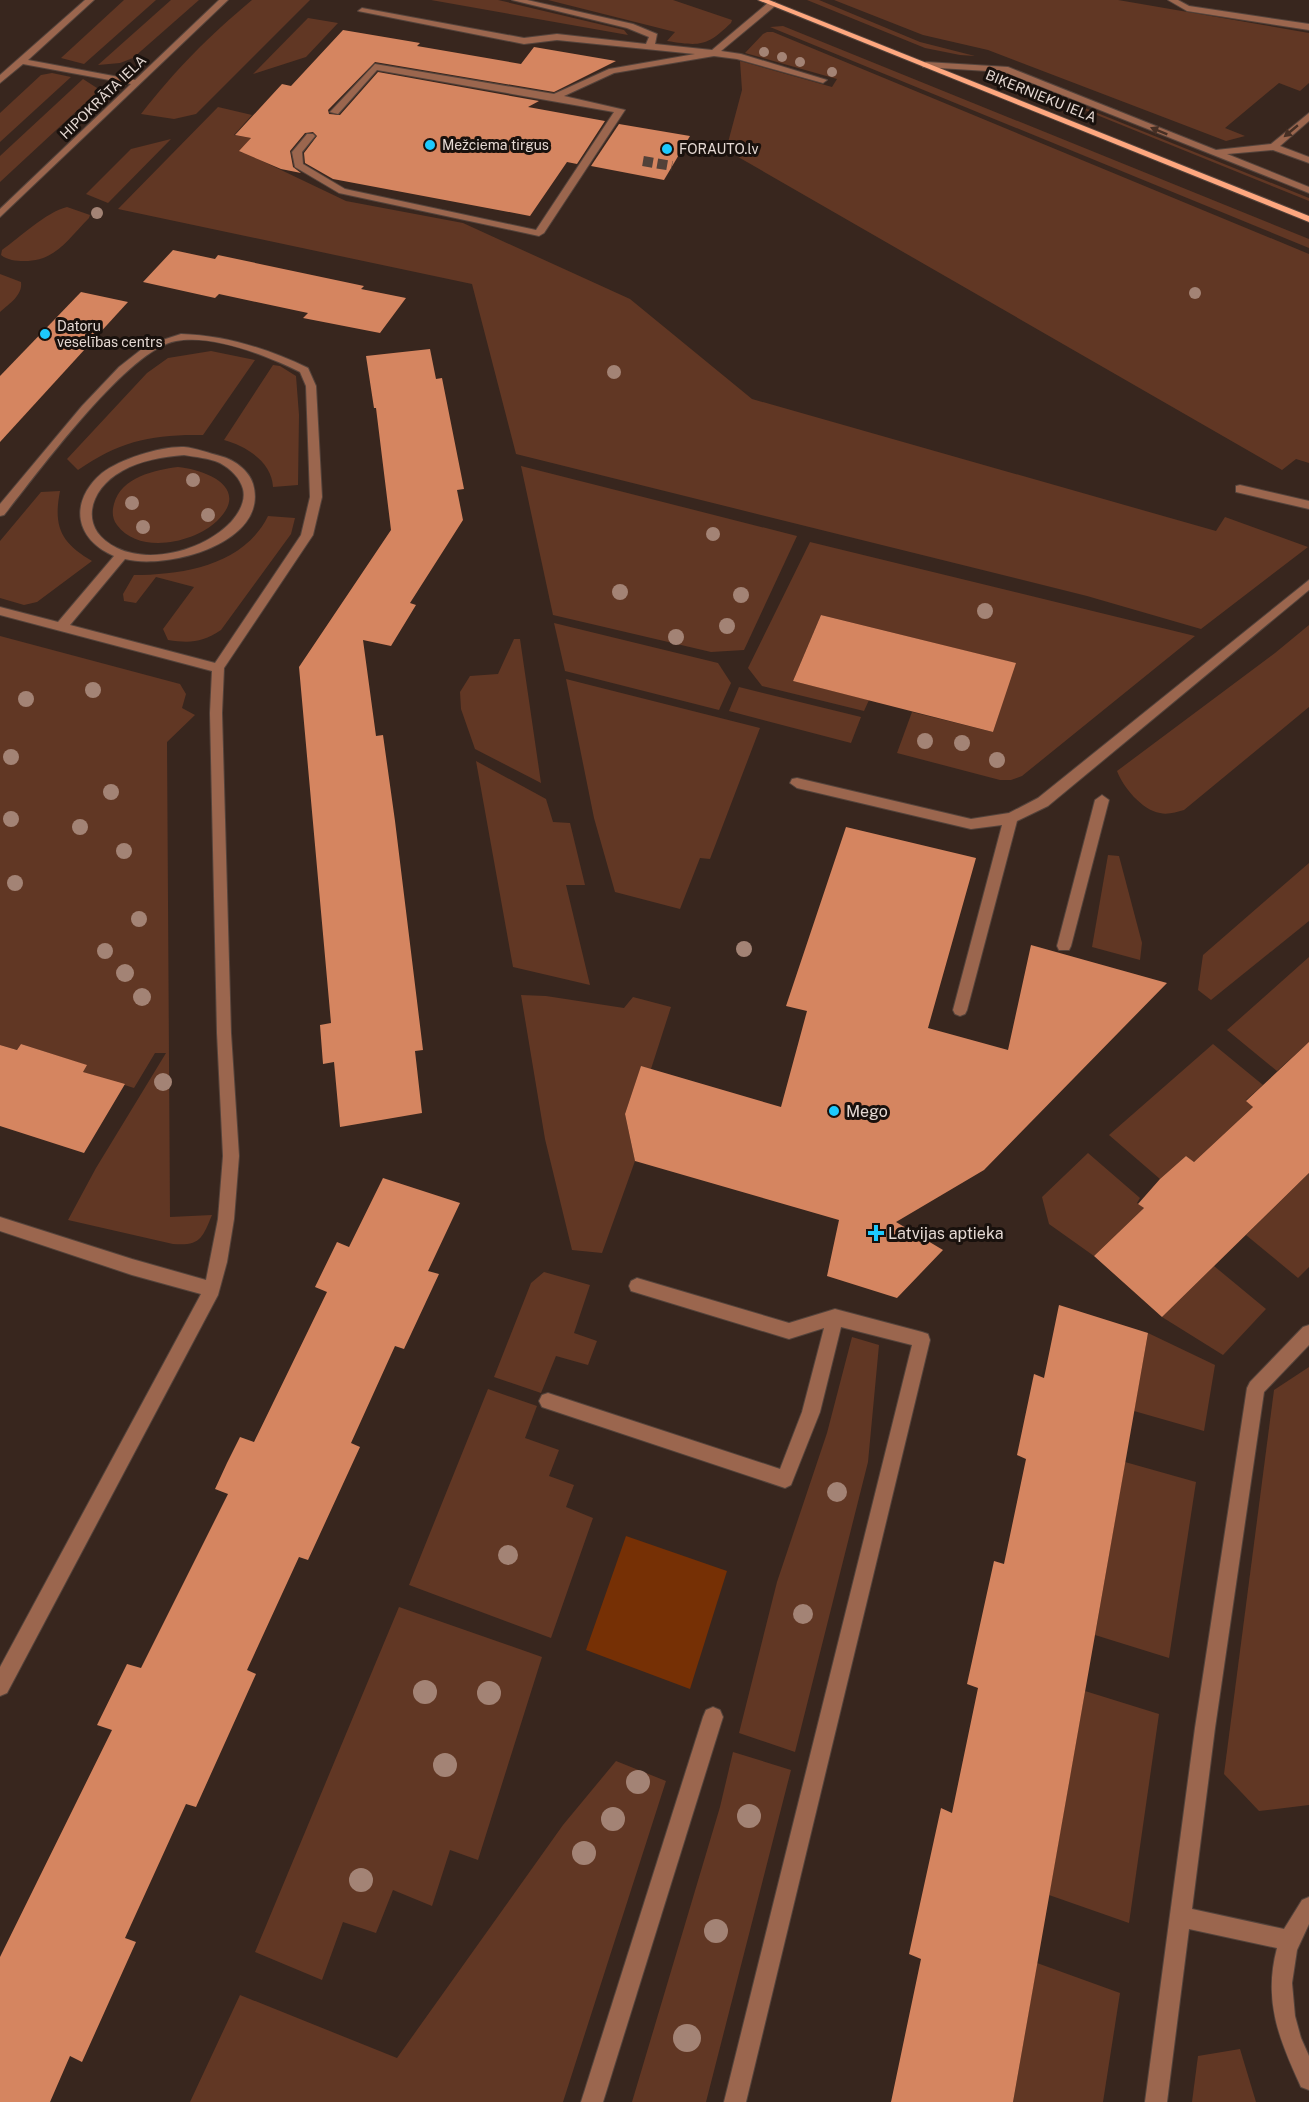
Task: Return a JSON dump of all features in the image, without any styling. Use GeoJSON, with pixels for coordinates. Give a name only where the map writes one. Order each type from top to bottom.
{"type":"FeatureCollection","features":[{"type":"Feature","properties":{"kind":"main road","name":"BIĶERNIEKU IELA"},"geometry":{"type":"LineString","coordinates":[[762,0],[1309,219]]}},
{"type":"Feature","properties":{"kind":"street"},"geometry":{"type":"LineString","coordinates":[[0,80],[90,0]]}},
{"type":"Feature","properties":{"kind":"street","name":"HIPOKRĀTA IELA"},"geometry":{"type":"LineString","coordinates":[[0,214],[224,0]]}},
{"type":"Feature","properties":{"kind":"street"},"geometry":{"type":"LineString","coordinates":[[516,0],[630,26],[654,36],[649,47]]}},
{"type":"Feature","properties":{"kind":"street"},"geometry":{"type":"LineString","coordinates":[[1172,0],[1187,8],[1309,27]]}},
{"type":"Feature","properties":{"kind":"street"},"geometry":{"type":"LineString","coordinates":[[555,97],[612,71],[714,53],[772,4]]}},
{"type":"Feature","properties":{"kind":"street"},"geometry":{"type":"LineString","coordinates":[[362,11],[524,41],[557,37],[738,56],[823,80]]}},
{"type":"Feature","properties":{"kind":"street"},"geometry":{"type":"LineString","coordinates":[[994,67],[1005,60]]}},
{"type":"Feature","properties":{"kind":"street"},"geometry":{"type":"LineString","coordinates":[[22,61],[138,83]]}},
{"type":"Feature","properties":{"kind":"street"},"geometry":{"type":"LineString","coordinates":[[926,64],[994,67],[1309,190]]}},
{"type":"Feature","properties":{"kind":"street"},"geometry":{"type":"LineString","coordinates":[[310,136],[297,152],[297,165],[342,191],[539,233],[620,110],[375,67],[335,112]]}},
{"type":"Feature","properties":{"kind":"street"},"geometry":{"type":"LineString","coordinates":[[1084,101],[1093,95]]}},
{"type":"Feature","properties":{"kind":"street"},"geometry":{"type":"LineString","coordinates":[[1274,147],[1309,116]]}},
{"type":"Feature","properties":{"kind":"street"},"geometry":{"type":"LineString","coordinates":[[1214,152],[1274,147],[1309,160]]}},
{"type":"Feature","properties":{"kind":"street"},"geometry":{"type":"LineString","coordinates":[[0,512],[85,412],[146,350],[179,337],[215,340],[280,358],[304,370],[311,386],[316,497],[307,535],[218,668],[216,713],[222,962],[231,1156],[226,1219],[219,1262],[212,1289],[0,1686]]}},
{"type":"Feature","properties":{"kind":"street"},"geometry":{"type":"LineString","coordinates":[[184,451],[205,453],[223,460],[236,467],[246,478],[250,490],[250,503],[245,516],[235,529],[220,540],[183,555],[141,558],[122,554],[92,535],[86,522],[86,507],[92,492],[120,467],[140,458],[184,451]]}},
{"type":"Feature","properties":{"kind":"street"},"geometry":{"type":"LineString","coordinates":[[1240,489],[1305,503],[1309,489]]}},
{"type":"Feature","properties":{"kind":"street"},"geometry":{"type":"LineString","coordinates":[[60,628],[122,554]]}},
{"type":"Feature","properties":{"kind":"street"},"geometry":{"type":"LineString","coordinates":[[797,783],[971,824],[1011,818],[1043,801],[1309,584]]}},
{"type":"Feature","properties":{"kind":"street"},"geometry":{"type":"LineString","coordinates":[[0,611],[218,668]]}},
{"type":"Feature","properties":{"kind":"street"},"geometry":{"type":"LineString","coordinates":[[1064,946],[1101,800]]}},
{"type":"Feature","properties":{"kind":"street"},"geometry":{"type":"LineString","coordinates":[[960,1010],[1011,818]]}},
{"type":"Feature","properties":{"kind":"street"},"geometry":{"type":"LineString","coordinates":[[0,1224],[132,1267],[212,1289]]}},
{"type":"Feature","properties":{"kind":"street"},"geometry":{"type":"LineString","coordinates":[[637,1286],[789,1330],[835,1317],[922,1340],[735,2102]]}},
{"type":"Feature","properties":{"kind":"street"},"geometry":{"type":"LineString","coordinates":[[548,1401],[785,1479],[811,1412],[835,1317]]}},
{"type":"Feature","properties":{"kind":"street"},"geometry":{"type":"LineString","coordinates":[[1156,2102],[1205,1728],[1256,1388],[1308,1336]]}},
{"type":"Feature","properties":{"kind":"street"},"geometry":{"type":"LineString","coordinates":[[592,2102],[713,1717]]}},
{"type":"Feature","properties":{"kind":"street"},"geometry":{"type":"LineString","coordinates":[[1309,1906],[1289,1940],[1282,1983],[1288,2031],[1309,2079]]}},
{"type":"Feature","properties":{"kind":"street"},"geometry":{"type":"LineString","coordinates":[[1181,1917],[1289,1940]]}},
{"type":"Feature","properties":{"kind":"shaded area"},"geometry":{"type":"Polygon","coordinates":[[[124,0],[156,0],[84,64],[61,58],[124,0]]]}},
{"type":"Feature","properties":{"kind":"shaded area"},"geometry":{"type":"Polygon","coordinates":[[[171,0],[199,0],[133,58],[120,63],[98,65],[171,0]]]}},
{"type":"Feature","properties":{"kind":"shaded area"},"geometry":{"type":"Polygon","coordinates":[[[252,0],[310,0],[196,114],[174,119],[141,114],[193,54],[252,0]]]}},
{"type":"Feature","properties":{"kind":"shaded area"},"geometry":{"type":"Polygon","coordinates":[[[431,0],[498,0],[624,30],[628,35],[431,0]]]}},
{"type":"Feature","properties":{"kind":"shaded area"},"geometry":{"type":"Polygon","coordinates":[[[548,0],[673,0],[732,20],[708,41],[687,44],[667,41],[675,32],[548,0]]]}},
{"type":"Feature","properties":{"kind":"shaded area"},"geometry":{"type":"Polygon","coordinates":[[[807,0],[819,0],[920,42],[975,56],[925,48],[807,0]]]}},
{"type":"Feature","properties":{"kind":"shaded area"},"geometry":{"type":"Polygon","coordinates":[[[834,0],[1118,0],[1309,33],[1309,83],[1300,91],[1279,83],[1225,128],[1245,136],[1226,141],[988,50],[923,35],[834,0]]]}},
{"type":"Feature","properties":{"kind":"shaded area"},"geometry":{"type":"Polygon","coordinates":[[[308,18],[338,23],[306,57],[253,74],[308,18]]]}},
{"type":"Feature","properties":{"kind":"shaded area"},"geometry":{"type":"Polygon","coordinates":[[[783,26],[1309,239],[1309,248],[770,27],[783,26]]]}},
{"type":"Feature","properties":{"kind":"shaded area"},"geometry":{"type":"Polygon","coordinates":[[[767,32],[773,32],[1309,254],[1309,463],[1296,459],[1282,470],[726,150],[742,90],[740,61],[832,87],[837,79],[745,53],[767,32]]]}},
{"type":"Feature","properties":{"kind":"shaded area"},"geometry":{"type":"Polygon","coordinates":[[[52,73],[71,77],[0,142],[0,113],[41,75],[52,73]]]}},
{"type":"Feature","properties":{"kind":"shaded area"},"geometry":{"type":"Polygon","coordinates":[[[83,79],[97,88],[96,93],[0,182],[0,156],[83,79]]]}},
{"type":"Feature","properties":{"kind":"shaded area"},"geometry":{"type":"Polygon","coordinates":[[[1008,79],[1013,79],[1309,198],[1309,201],[1008,79]]]}},
{"type":"Feature","properties":{"kind":"shaded area"},"geometry":{"type":"Polygon","coordinates":[[[218,107],[252,115],[234,135],[251,138],[240,152],[260,155],[258,159],[346,201],[463,223],[630,299],[752,399],[1216,531],[1225,517],[1308,547],[1201,629],[1087,596],[516,454],[472,284],[118,209],[218,107]]]}},
{"type":"Feature","properties":{"kind":"shaded area"},"geometry":{"type":"Polygon","coordinates":[[[171,139],[108,203],[86,194],[131,149],[171,139]]]}},
{"type":"Feature","properties":{"kind":"shaded area"},"geometry":{"type":"Polygon","coordinates":[[[67,207],[90,215],[60,248],[35,260],[12,260],[1,255],[2,250],[33,226],[50,214],[67,207]]]}},
{"type":"Feature","properties":{"kind":"shaded area"},"geometry":{"type":"Polygon","coordinates":[[[0,274],[21,282],[21,287],[15,299],[0,312],[0,274]]]}},
{"type":"Feature","properties":{"kind":"shaded area"},"geometry":{"type":"Polygon","coordinates":[[[211,351],[255,360],[203,435],[168,436],[137,441],[108,452],[78,470],[67,459],[147,373],[168,358],[211,351]]]}},
{"type":"Feature","properties":{"kind":"shaded area"},"geometry":{"type":"Polygon","coordinates":[[[273,365],[280,366],[296,376],[299,415],[298,485],[273,487],[268,470],[256,456],[241,446],[224,440],[273,365]]]}},
{"type":"Feature","properties":{"kind":"shaded area"},"geometry":{"type":"Polygon","coordinates":[[[521,466],[797,536],[744,650],[711,652],[553,615],[521,466]]]}},
{"type":"Feature","properties":{"kind":"shaded area"},"geometry":{"type":"Polygon","coordinates":[[[178,467],[212,477],[227,490],[229,499],[226,509],[217,521],[207,529],[181,540],[152,543],[127,534],[117,525],[113,517],[113,507],[124,487],[140,476],[178,467]]]}},
{"type":"Feature","properties":{"kind":"shaded area"},"geometry":{"type":"Polygon","coordinates":[[[60,491],[58,515],[62,533],[73,548],[92,561],[37,602],[24,605],[0,598],[0,541],[41,492],[60,491]]]}},
{"type":"Feature","properties":{"kind":"shaded area"},"geometry":{"type":"Polygon","coordinates":[[[268,516],[295,518],[291,534],[221,630],[195,641],[168,640],[163,629],[194,587],[156,577],[136,603],[124,601],[123,594],[134,575],[172,573],[210,564],[244,546],[257,533],[268,516]]]}},
{"type":"Feature","properties":{"kind":"shaded area"},"geometry":{"type":"Polygon","coordinates":[[[810,542],[1195,636],[1022,776],[1011,780],[1000,780],[897,753],[912,712],[993,732],[1015,663],[821,615],[793,681],[869,700],[864,711],[762,686],[748,668],[810,542]]]}},
{"type":"Feature","properties":{"kind":"shaded area"},"geometry":{"type":"Polygon","coordinates":[[[554,623],[718,663],[731,683],[719,710],[565,671],[554,623]]]}},
{"type":"Feature","properties":{"kind":"shaded area"},"geometry":{"type":"Polygon","coordinates":[[[1309,625],[1309,707],[1184,810],[1160,813],[1140,803],[1124,784],[1117,771],[1309,625]]]}},
{"type":"Feature","properties":{"kind":"shaded area"},"geometry":{"type":"Polygon","coordinates":[[[0,636],[180,684],[186,694],[182,708],[195,715],[167,742],[170,1217],[212,1215],[199,1239],[189,1244],[173,1244],[68,1220],[96,1168],[166,1053],[155,1053],[134,1088],[83,1072],[86,1065],[21,1044],[17,1050],[0,1045],[0,636]]]}},
{"type":"Feature","properties":{"kind":"shaded area"},"geometry":{"type":"Polygon","coordinates":[[[514,639],[520,639],[541,783],[475,749],[461,709],[460,692],[470,676],[498,674],[514,639]]]}},
{"type":"Feature","properties":{"kind":"shaded area"},"geometry":{"type":"Polygon","coordinates":[[[566,679],[760,728],[710,859],[700,858],[680,909],[615,892],[594,818],[566,679]]]}},
{"type":"Feature","properties":{"kind":"shaded area"},"geometry":{"type":"Polygon","coordinates":[[[739,687],[861,717],[851,743],[729,711],[739,687]]]}},
{"type":"Feature","properties":{"kind":"shaded area"},"geometry":{"type":"Polygon","coordinates":[[[476,761],[546,799],[553,822],[570,823],[585,885],[566,885],[590,985],[513,967],[476,761]]]}},
{"type":"Feature","properties":{"kind":"shaded area"},"geometry":{"type":"Polygon","coordinates":[[[1108,855],[1119,856],[1142,943],[1140,960],[1092,947],[1108,855]]]}},
{"type":"Feature","properties":{"kind":"shaded area"},"geometry":{"type":"Polygon","coordinates":[[[1309,863],[1309,921],[1211,1000],[1198,990],[1203,955],[1309,863]]]}},
{"type":"Feature","properties":{"kind":"shaded area"},"geometry":{"type":"Polygon","coordinates":[[[1309,957],[1309,1047],[1306,1045],[1277,1071],[1227,1030],[1309,957]]]}},
{"type":"Feature","properties":{"kind":"shaded area"},"geometry":{"type":"Polygon","coordinates":[[[521,995],[546,996],[624,1008],[633,997],[671,1007],[651,1069],[641,1067],[625,1114],[635,1161],[602,1253],[572,1250],[545,1139],[521,995]]]}},
{"type":"Feature","properties":{"kind":"shaded area"},"geometry":{"type":"Polygon","coordinates":[[[1213,1044],[1263,1085],[1246,1100],[1253,1107],[1194,1162],[1186,1156],[1160,1179],[1109,1135],[1213,1044]]]}},
{"type":"Feature","properties":{"kind":"shaded area"},"geometry":{"type":"Polygon","coordinates":[[[1088,1153],[1140,1198],[1137,1203],[1144,1208],[1094,1256],[1049,1224],[1042,1197],[1088,1153]]]}},
{"type":"Feature","properties":{"kind":"shaded area"},"geometry":{"type":"Polygon","coordinates":[[[1309,1173],[1309,1267],[1298,1278],[1246,1235],[1309,1173]]]}},
{"type":"Feature","properties":{"kind":"shaded area"},"geometry":{"type":"Polygon","coordinates":[[[1214,1266],[1266,1309],[1223,1355],[1162,1317],[1214,1266]]]}},
{"type":"Feature","properties":{"kind":"shaded area"},"geometry":{"type":"Polygon","coordinates":[[[544,1272],[590,1285],[574,1333],[597,1341],[588,1365],[556,1356],[541,1393],[494,1377],[531,1283],[544,1272]]]}},
{"type":"Feature","properties":{"kind":"shaded area"},"geometry":{"type":"Polygon","coordinates":[[[1148,1333],[1215,1365],[1204,1431],[1134,1411],[1148,1333]]]}},
{"type":"Feature","properties":{"kind":"shaded area"},"geometry":{"type":"Polygon","coordinates":[[[852,1337],[879,1345],[868,1462],[795,1752],[739,1733],[777,1582],[827,1433],[852,1337]]]}},
{"type":"Feature","properties":{"kind":"shaded area"},"geometry":{"type":"Polygon","coordinates":[[[1309,1367],[1309,1805],[1259,1811],[1224,1774],[1274,1390],[1309,1367]]]}},
{"type":"Feature","properties":{"kind":"shaded area"},"geometry":{"type":"Polygon","coordinates":[[[488,1389],[537,1406],[525,1438],[559,1450],[549,1476],[574,1485],[566,1507],[593,1518],[551,1638],[409,1585],[488,1389]]]}},
{"type":"Feature","properties":{"kind":"shaded area"},"geometry":{"type":"Polygon","coordinates":[[[1125,1462],[1196,1482],[1169,1658],[1095,1635],[1125,1462]]]}},
{"type":"Feature","properties":{"kind":"shaded area"},"geometry":{"type":"Polygon","coordinates":[[[626,1536],[727,1571],[690,1689],[586,1650],[626,1536]]]}},
{"type":"Feature","properties":{"kind":"shaded area"},"geometry":{"type":"Polygon","coordinates":[[[399,1607],[542,1657],[478,1860],[450,1850],[432,1906],[393,1890],[376,1933],[343,1922],[322,1980],[255,1952],[399,1607]]]}},
{"type":"Feature","properties":{"kind":"shaded area"},"geometry":{"type":"Polygon","coordinates":[[[1085,1691],[1159,1714],[1129,1923],[1049,1895],[1085,1691]]]}},
{"type":"Feature","properties":{"kind":"shaded area"},"geometry":{"type":"Polygon","coordinates":[[[733,1752],[791,1770],[706,2102],[632,2102],[720,1807],[733,1752]]]}},
{"type":"Feature","properties":{"kind":"shaded area"},"geometry":{"type":"Polygon","coordinates":[[[616,1761],[666,1781],[563,2102],[190,2102],[240,1995],[397,2058],[563,1825],[616,1761]]]}},
{"type":"Feature","properties":{"kind":"shaded area"},"geometry":{"type":"Polygon","coordinates":[[[1037,1963],[1120,1993],[1103,2102],[1013,2102],[1037,1963]]]}},
{"type":"Feature","properties":{"kind":"shaded area"},"geometry":{"type":"Polygon","coordinates":[[[1240,2049],[1256,2102],[1192,2102],[1198,2056],[1240,2049]]]}},
{"type":"Feature","properties":{"kind":"building","name":"Mežciema tirgus"},"geometry":{"type":"Polygon","coordinates":[[[343,30],[420,43],[417,46],[521,64],[534,47],[616,61],[554,92],[375,62],[328,110],[329,114],[340,115],[378,72],[539,101],[528,107],[605,121],[577,164],[567,162],[530,216],[333,179],[305,163],[304,153],[317,136],[313,132],[305,133],[290,151],[293,167],[301,173],[281,169],[239,151],[251,138],[235,135],[282,84],[291,86],[343,30]]]}},
{"type":"Feature","properties":{"kind":"building"},"geometry":{"type":"Polygon","coordinates":[[[619,124],[690,136],[664,180],[591,166],[619,124]]]}},
{"type":"Feature","properties":{"kind":"building"},"geometry":{"type":"Polygon","coordinates":[[[173,250],[215,259],[218,255],[364,286],[361,289],[406,298],[380,333],[303,318],[308,313],[219,294],[215,298],[143,282],[173,250]]]}},
{"type":"Feature","properties":{"kind":"building"},"geometry":{"type":"Polygon","coordinates":[[[81,292],[128,302],[0,442],[0,376],[81,292]]]}},
{"type":"Feature","properties":{"kind":"building"},"geometry":{"type":"Polygon","coordinates":[[[430,349],[436,379],[442,378],[464,489],[457,490],[463,520],[410,603],[416,605],[391,646],[363,640],[376,736],[383,735],[395,821],[423,1050],[415,1051],[422,1113],[340,1127],[334,1062],[323,1064],[320,1025],[331,1023],[299,667],[391,530],[376,408],[374,408],[366,356],[430,349]]]}},
{"type":"Feature","properties":{"kind":"building"},"geometry":{"type":"Polygon","coordinates":[[[821,615],[1016,663],[993,732],[793,681],[821,615]]]}},
{"type":"Feature","properties":{"kind":"building","name":"Mego"},"geometry":{"type":"Polygon","coordinates":[[[846,827],[976,858],[928,1028],[1008,1050],[1031,945],[1167,983],[984,1170],[896,1222],[943,1250],[897,1298],[827,1276],[839,1220],[635,1161],[625,1114],[641,1066],[781,1107],[807,1011],[786,1006],[846,827]]]}},
{"type":"Feature","properties":{"kind":"building"},"geometry":{"type":"Polygon","coordinates":[[[1309,1042],[1309,1173],[1162,1317],[1094,1256],[1144,1208],[1138,1204],[1160,1179],[1186,1156],[1194,1162],[1253,1107],[1246,1101],[1309,1042]]]}},
{"type":"Feature","properties":{"kind":"building"},"geometry":{"type":"Polygon","coordinates":[[[21,1044],[87,1065],[83,1072],[125,1084],[84,1153],[0,1126],[0,1045],[17,1050],[21,1044]]]}},
{"type":"Feature","properties":{"kind":"building"},"geometry":{"type":"Polygon","coordinates":[[[383,1178],[460,1203],[428,1271],[439,1274],[404,1349],[395,1346],[351,1443],[360,1447],[308,1560],[299,1557],[247,1670],[256,1674],[196,1807],[186,1804],[125,1938],[136,1942],[82,2062],[70,2056],[50,2102],[0,2102],[0,1957],[112,1730],[97,1725],[127,1664],[141,1668],[228,1494],[215,1489],[227,1463],[240,1437],[254,1442],[327,1292],[315,1287],[337,1242],[349,1247],[383,1178]]]}},
{"type":"Feature","properties":{"kind":"building"},"geometry":{"type":"Polygon","coordinates":[[[1059,1305],[1148,1333],[1013,2102],[891,2102],[921,1959],[909,1954],[941,1808],[952,1813],[978,1688],[967,1684],[994,1561],[1004,1564],[1026,1459],[1017,1455],[1034,1374],[1044,1378],[1059,1305]]]}},
{"type":"Feature","properties":{"kind":"tunnel"},"geometry":{"type":"LineString","coordinates":[[643,161],[672,166]]}},
{"type":"Feature","properties":{"kind":"place","name":"Mežciema tirgus"},"geometry":{"type":"Point","coordinates":[430,145]}},
{"type":"Feature","properties":{"kind":"place","name":"FORAUTO.lv"},"geometry":{"type":"Point","coordinates":[667,149]}},
{"type":"Feature","properties":{"kind":"place","name":"Datoru veselības centrs"},"geometry":{"type":"Point","coordinates":[45,334]}},
{"type":"Feature","properties":{"kind":"place","name":"Mego"},"geometry":{"type":"Point","coordinates":[834,1111]}},
{"type":"Feature","properties":{"kind":"place","name":"Latvijas aptieka"},"geometry":{"type":"Point","coordinates":[876,1233]}}]}
